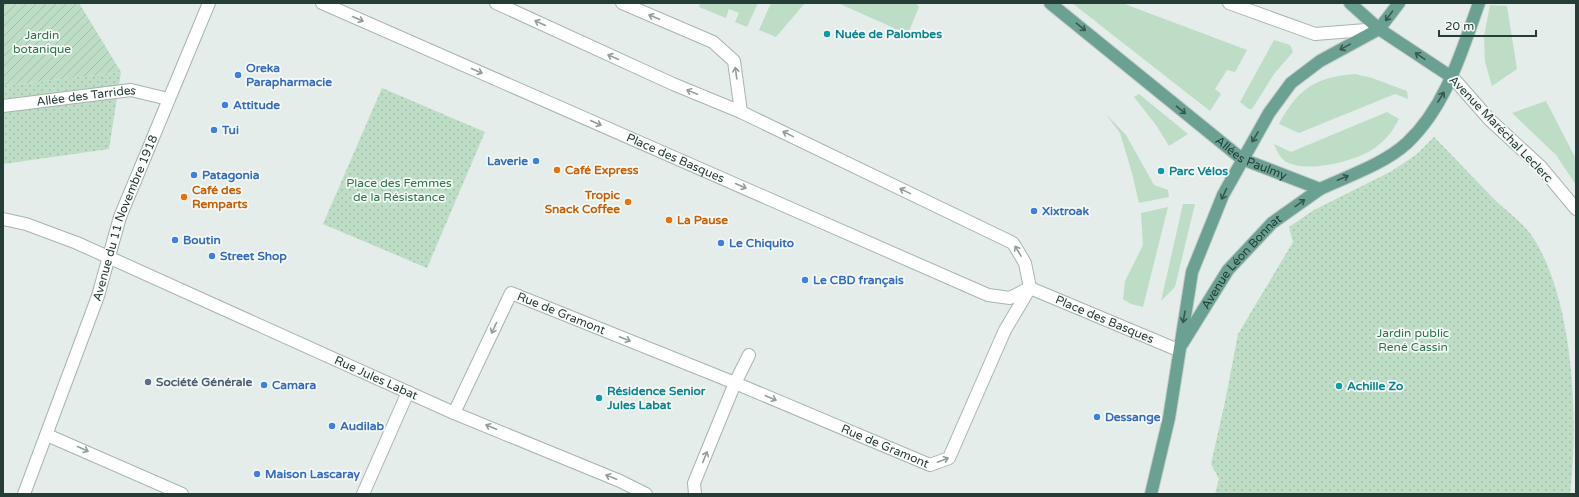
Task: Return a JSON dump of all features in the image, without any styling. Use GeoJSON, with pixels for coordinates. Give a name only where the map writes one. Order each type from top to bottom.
{"type":"FeatureCollection","features":[{"type":"Feature","properties":{"kind":"main road","name":"Allées Paulmy"},"geometry":{"type":"LineString","coordinates":[[1050,3],[1242,159],[1320,188]]}},
{"type":"Feature","properties":{"kind":"main road","name":"Avenue Maréchal Leclerc"},"geometry":{"type":"LineString","coordinates":[[1350,3],[1380,29],[1453,78]]}},
{"type":"Feature","properties":{"kind":"main road"},"geometry":{"type":"LineString","coordinates":[[1380,29],[1398,3]]}},
{"type":"Feature","properties":{"kind":"main road"},"geometry":{"type":"LineString","coordinates":[[1320,188],[1373,166],[1406,144],[1426,120],[1453,78],[1479,3]]}},
{"type":"Feature","properties":{"kind":"main road","name":"Avenue Léon Bonnat"},"geometry":{"type":"LineString","coordinates":[[1151,494],[1169,418],[1178,350],[1192,272],[1223,195],[1269,112],[1291,84],[1320,61],[1380,29]]}},
{"type":"Feature","properties":{"kind":"main road","name":"Avenue Léon Bonnat"},"geometry":{"type":"LineString","coordinates":[[1178,350],[1228,270],[1272,223],[1320,188]]}},
{"type":"Feature","properties":{"kind":"street","name":"Avenue du 11 Novembre 1918"},"geometry":{"type":"LineString","coordinates":[[24,494],[98,296],[120,217],[209,3]]}},
{"type":"Feature","properties":{"kind":"street","name":"Place des Basques"},"geometry":{"type":"LineString","coordinates":[[322,3],[988,295],[1010,298],[1030,288],[1178,350]]}},
{"type":"Feature","properties":{"kind":"street"},"geometry":{"type":"LineString","coordinates":[[496,3],[673,84],[741,112],[1013,243],[1025,263],[1030,288]]}},
{"type":"Feature","properties":{"kind":"street"},"geometry":{"type":"LineString","coordinates":[[622,3],[713,42],[734,61],[741,112]]}},
{"type":"Feature","properties":{"kind":"street"},"geometry":{"type":"LineString","coordinates":[[1229,3],[1315,34],[1380,29]]}},
{"type":"Feature","properties":{"kind":"street","name":"Avenue Maréchal Leclerc"},"geometry":{"type":"LineString","coordinates":[[1453,78],[1490,120],[1541,167],[1576,209]]}},
{"type":"Feature","properties":{"kind":"street","name":"Allée des Tarrides"},"geometry":{"type":"LineString","coordinates":[[3,106],[131,90],[168,99]]}},
{"type":"Feature","properties":{"kind":"street","name":"Rue Jules Labat"},"geometry":{"type":"LineString","coordinates":[[3,219],[26,224],[108,257],[250,323],[454,413],[620,481],[646,494]]}},
{"type":"Feature","properties":{"kind":"street","name":"Rue de Gramont"},"geometry":{"type":"LineString","coordinates":[[454,413],[511,293],[735,383],[930,465],[949,458],[1004,330],[1030,288]]}},
{"type":"Feature","properties":{"kind":"street"},"geometry":{"type":"LineString","coordinates":[[695,494],[694,483],[735,383],[749,355]]}},
{"type":"Feature","properties":{"kind":"street"},"geometry":{"type":"LineString","coordinates":[[364,494],[408,392]]}},
{"type":"Feature","properties":{"kind":"street"},"geometry":{"type":"LineString","coordinates":[[47,435],[182,494]]}},
{"type":"Feature","properties":{"kind":"green space","name":"Jardin botanique"},"geometry":{"type":"Polygon","coordinates":[[[3,3],[79,3],[121,72],[3,86],[3,3]]]}},
{"type":"Feature","properties":{"kind":"green space"},"geometry":{"type":"Polygon","coordinates":[[[700,3],[758,3],[747,27],[735,22],[739,13],[729,9],[726,18],[699,7],[700,3]]]}},
{"type":"Feature","properties":{"kind":"green space"},"geometry":{"type":"Polygon","coordinates":[[[771,3],[805,3],[776,37],[759,30],[771,3]]]}},
{"type":"Feature","properties":{"kind":"green space"},"geometry":{"type":"Polygon","coordinates":[[[838,3],[916,3],[919,7],[907,36],[904,35],[905,33],[838,3]]]}},
{"type":"Feature","properties":{"kind":"green space"},"geometry":{"type":"Polygon","coordinates":[[[1072,3],[1122,3],[1247,50],[1235,72],[1227,70],[1215,89],[1221,94],[1210,111],[1072,3]]]}},
{"type":"Feature","properties":{"kind":"green space"},"geometry":{"type":"Polygon","coordinates":[[[1490,5],[1507,6],[1517,69],[1492,86],[1485,62],[1484,36],[1490,5]]]}},
{"type":"Feature","properties":{"kind":"green space"},"geometry":{"type":"Polygon","coordinates":[[[1274,40],[1290,45],[1293,52],[1274,74],[1252,109],[1249,109],[1240,102],[1274,40]]]}},
{"type":"Feature","properties":{"kind":"green space"},"geometry":{"type":"Polygon","coordinates":[[[121,72],[109,149],[3,164],[3,86],[121,72]]]}},
{"type":"Feature","properties":{"kind":"green space"},"geometry":{"type":"Polygon","coordinates":[[[1355,74],[1372,78],[1407,91],[1408,99],[1395,94],[1299,133],[1279,124],[1293,101],[1310,87],[1329,78],[1355,74]]]}},
{"type":"Feature","properties":{"kind":"green space","name":"Place des Femmes de la Résistance"},"geometry":{"type":"Polygon","coordinates":[[[382,88],[485,132],[427,268],[323,224],[382,88]]]}},
{"type":"Feature","properties":{"kind":"green space"},"geometry":{"type":"Polygon","coordinates":[[[1139,94],[1188,134],[1169,146],[1156,125],[1134,97],[1139,94]]]}},
{"type":"Feature","properties":{"kind":"green space"},"geometry":{"type":"Polygon","coordinates":[[[1546,101],[1576,159],[1576,185],[1556,155],[1512,113],[1546,101]]]}},
{"type":"Feature","properties":{"kind":"green space"},"geometry":{"type":"Polygon","coordinates":[[[1387,112],[1399,119],[1393,129],[1379,145],[1352,159],[1329,165],[1295,165],[1286,162],[1282,158],[1274,144],[1291,152],[1387,112]]]}},
{"type":"Feature","properties":{"kind":"green space"},"geometry":{"type":"Polygon","coordinates":[[[1105,113],[1126,135],[1154,185],[1168,190],[1169,197],[1139,203],[1120,133],[1105,113]]]}},
{"type":"Feature","properties":{"kind":"green space","name":"Jardin public René Cassin"},"geometry":{"type":"Polygon","coordinates":[[[1434,137],[1493,198],[1528,231],[1546,262],[1557,293],[1565,326],[1570,361],[1574,432],[1570,494],[1215,494],[1219,479],[1211,464],[1238,334],[1293,242],[1289,227],[1314,210],[1392,171],[1417,154],[1434,137]]]}},
{"type":"Feature","properties":{"kind":"green space"},"geometry":{"type":"Polygon","coordinates":[[[1183,204],[1195,204],[1175,287],[1161,301],[1183,204]]]}},
{"type":"Feature","properties":{"kind":"green space"},"geometry":{"type":"Polygon","coordinates":[[[1168,207],[1143,307],[1131,304],[1123,299],[1125,281],[1143,245],[1141,213],[1168,207]]]}},
{"type":"Feature","properties":{"kind":"place","name":"Nuée de Palombes"},"geometry":{"type":"Point","coordinates":[827,34]}},
{"type":"Feature","properties":{"kind":"place","name":"Oreka Parapharmacie"},"geometry":{"type":"Point","coordinates":[238,75]}},
{"type":"Feature","properties":{"kind":"place","name":"Attitude"},"geometry":{"type":"Point","coordinates":[225,105]}},
{"type":"Feature","properties":{"kind":"place","name":"Tui"},"geometry":{"type":"Point","coordinates":[214,130]}},
{"type":"Feature","properties":{"kind":"place","name":"Laverie"},"geometry":{"type":"Point","coordinates":[536,161]}},
{"type":"Feature","properties":{"kind":"place","name":"Café Express"},"geometry":{"type":"Point","coordinates":[557,170]}},
{"type":"Feature","properties":{"kind":"place","name":"Parc Vélos"},"geometry":{"type":"Point","coordinates":[1161,171]}},
{"type":"Feature","properties":{"kind":"place","name":"Patagonia"},"geometry":{"type":"Point","coordinates":[194,175]}},
{"type":"Feature","properties":{"kind":"place","name":"Café des Remparts"},"geometry":{"type":"Point","coordinates":[184,197]}},
{"type":"Feature","properties":{"kind":"place","name":"Tropic Snack Coffee"},"geometry":{"type":"Point","coordinates":[628,202]}},
{"type":"Feature","properties":{"kind":"place","name":"Xixtroak"},"geometry":{"type":"Point","coordinates":[1034,211]}},
{"type":"Feature","properties":{"kind":"place","name":"La Pause"},"geometry":{"type":"Point","coordinates":[669,220]}},
{"type":"Feature","properties":{"kind":"place","name":"Boutin"},"geometry":{"type":"Point","coordinates":[175,240]}},
{"type":"Feature","properties":{"kind":"place","name":"Le Chiquito"},"geometry":{"type":"Point","coordinates":[721,243]}},
{"type":"Feature","properties":{"kind":"place","name":"Street Shop"},"geometry":{"type":"Point","coordinates":[212,256]}},
{"type":"Feature","properties":{"kind":"place","name":"Le CBD français"},"geometry":{"type":"Point","coordinates":[805,280]}},
{"type":"Feature","properties":{"kind":"place","name":"Société Générale"},"geometry":{"type":"Point","coordinates":[148,382]}},
{"type":"Feature","properties":{"kind":"place","name":"Camara"},"geometry":{"type":"Point","coordinates":[264,385]}},
{"type":"Feature","properties":{"kind":"place","name":"Achille Zo"},"geometry":{"type":"Point","coordinates":[1339,386]}},
{"type":"Feature","properties":{"kind":"place","name":"Résidence Senior Jules Labat"},"geometry":{"type":"Point","coordinates":[599,398]}},
{"type":"Feature","properties":{"kind":"place","name":"Dessange"},"geometry":{"type":"Point","coordinates":[1097,417]}},
{"type":"Feature","properties":{"kind":"place","name":"Audilab"},"geometry":{"type":"Point","coordinates":[332,426]}},
{"type":"Feature","properties":{"kind":"place","name":"Maison Lascaray"},"geometry":{"type":"Point","coordinates":[257,474]}}]}
